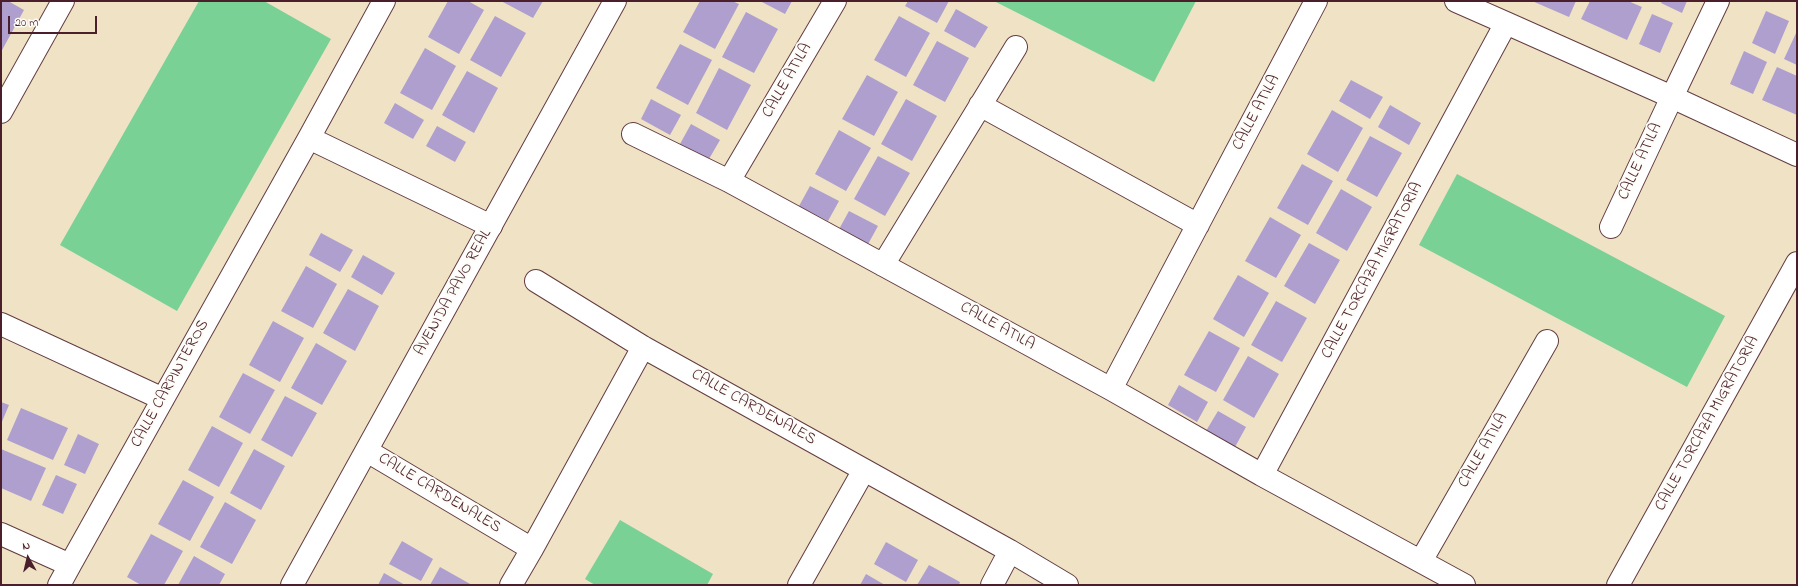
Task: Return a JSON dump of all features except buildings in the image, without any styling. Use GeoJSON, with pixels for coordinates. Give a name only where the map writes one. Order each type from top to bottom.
{"type":"FeatureCollection","features":[{"type":"Feature","properties":{"kind":"street"},"geometry":{"type":"LineString","coordinates":[[1,112],[63,1]]}},
{"type":"Feature","properties":{"kind":"street","name":"CALLE CARPINTEROS"},"geometry":{"type":"LineString","coordinates":[[59,585],[384,1]]}},
{"type":"Feature","properties":{"kind":"street","name":"AVENIDA PAVO REAL"},"geometry":{"type":"LineString","coordinates":[[292,585],[615,1]]}},
{"type":"Feature","properties":{"kind":"street","name":"CALLE ATILA"},"geometry":{"type":"LineString","coordinates":[[729,181],[835,1]]}},
{"type":"Feature","properties":{"kind":"street","name":"CALLE ATILA"},"geometry":{"type":"LineString","coordinates":[[1110,389],[1316,1]]}},
{"type":"Feature","properties":{"kind":"street"},"geometry":{"type":"LineString","coordinates":[[1456,1],[1672,97],[1797,155]]}},
{"type":"Feature","properties":{"kind":"street"},"geometry":{"type":"LineString","coordinates":[[1672,97],[1718,1]]}},
{"type":"Feature","properties":{"kind":"street","name":"CALLE TORCAZA MIGRATORIA"},"geometry":{"type":"LineString","coordinates":[[1262,475],[1506,24]]}},
{"type":"Feature","properties":{"kind":"street"},"geometry":{"type":"LineString","coordinates":[[883,265],[1016,47]]}},
{"type":"Feature","properties":{"kind":"street","name":"CALLE ATILA"},"geometry":{"type":"LineString","coordinates":[[1610,227],[1672,97]]}},
{"type":"Feature","properties":{"kind":"street"},"geometry":{"type":"LineString","coordinates":[[980,105],[1198,225]]}},
{"type":"Feature","properties":{"kind":"street","name":"CALLE ATILA"},"geometry":{"type":"LineString","coordinates":[[633,134],[729,181],[1110,389],[1262,475]]}},
{"type":"Feature","properties":{"kind":"street"},"geometry":{"type":"LineString","coordinates":[[309,138],[491,226]]}},
{"type":"Feature","properties":{"kind":"street","name":"CALLE TORCAZA MIGRATORIA"},"geometry":{"type":"LineString","coordinates":[[1618,585],[1797,263]]}},
{"type":"Feature","properties":{"kind":"street","name":"CALLE CARDENALES"},"geometry":{"type":"LineString","coordinates":[[536,282],[643,347],[1010,551],[1067,585]]}},
{"type":"Feature","properties":{"kind":"street"},"geometry":{"type":"LineString","coordinates":[[1,324],[163,399]]}},
{"type":"Feature","properties":{"kind":"street","name":"CALLE ATILA"},"geometry":{"type":"LineString","coordinates":[[1421,562],[1547,341]]}},
{"type":"Feature","properties":{"kind":"street"},"geometry":{"type":"LineString","coordinates":[[511,585],[643,347]]}},
{"type":"Feature","properties":{"kind":"street","name":"CALLE CARDENALES"},"geometry":{"type":"LineString","coordinates":[[367,451],[532,549]]}},
{"type":"Feature","properties":{"kind":"street"},"geometry":{"type":"LineString","coordinates":[[799,585],[864,470]]}},
{"type":"Feature","properties":{"kind":"street"},"geometry":{"type":"LineString","coordinates":[[1262,475],[1464,585]]}},
{"type":"Feature","properties":{"kind":"street"},"geometry":{"type":"LineString","coordinates":[[1,534],[70,565]]}},
{"type":"Feature","properties":{"kind":"street"},"geometry":{"type":"LineString","coordinates":[[992,585],[1010,551]]}},
{"type":"Feature","properties":{"kind":"green space"},"geometry":{"type":"Polygon","coordinates":[[[199,1],[264,1],[331,39],[177,311],[60,245],[199,1]]]}},
{"type":"Feature","properties":{"kind":"green space"},"geometry":{"type":"Polygon","coordinates":[[[994,1],[1196,1],[1154,82],[994,1]]]}},
{"type":"Feature","properties":{"kind":"green space"},"geometry":{"type":"Polygon","coordinates":[[[1457,174],[1725,316],[1687,387],[1419,245],[1457,174]]]}},
{"type":"Feature","properties":{"kind":"green space"},"geometry":{"type":"Polygon","coordinates":[[[620,520],[713,574],[707,585],[595,585],[585,579],[620,520]]]}}]}
